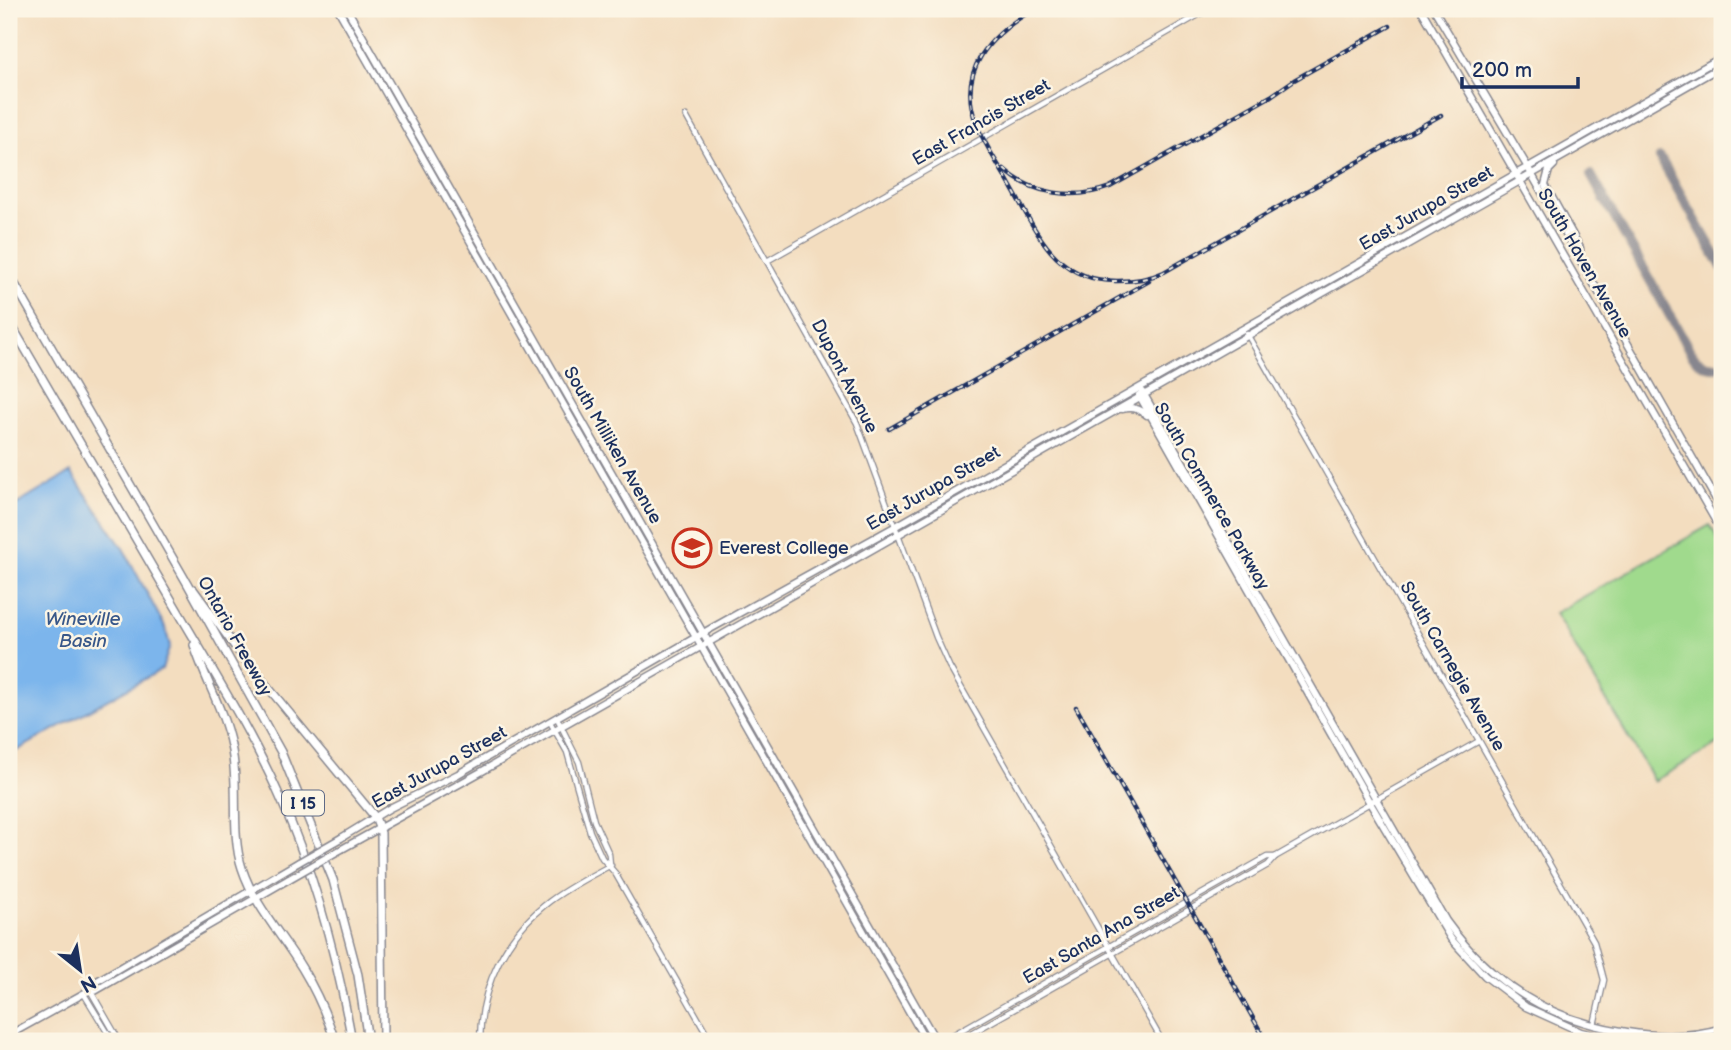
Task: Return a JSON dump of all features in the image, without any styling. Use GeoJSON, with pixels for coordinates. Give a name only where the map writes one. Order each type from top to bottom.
{"type":"FeatureCollection","features":[{"type":"Feature","properties":{"kind":"highway","name":"Ontario Freeway"},"geometry":{"type":"LineString","coordinates":[[9,274],[281,752],[333,880],[358,975],[368,1041]]}},
{"type":"Feature","properties":{"kind":"highway","name":"Ontario Freeway"},"geometry":{"type":"LineString","coordinates":[[9,321],[190,631],[280,797],[314,886],[330,939],[341,979],[352,1041]]}},
{"type":"Feature","properties":{"kind":"highway"},"geometry":{"type":"LineString","coordinates":[[187,583],[200,596],[239,652],[375,817],[379,827],[383,1041]]}},
{"type":"Feature","properties":{"kind":"highway"},"geometry":{"type":"LineString","coordinates":[[190,631],[197,656],[224,716],[232,747],[237,798],[237,853],[255,898],[303,968],[335,1041]]}},
{"type":"Feature","properties":{"kind":"main road","name":"South Milliken Avenue"},"geometry":{"type":"LineString","coordinates":[[338,9],[926,1041]]}},
{"type":"Feature","properties":{"kind":"main road","name":"South Milliken Avenue"},"geometry":{"type":"LineString","coordinates":[[347,9],[939,1041]]}},
{"type":"Feature","properties":{"kind":"main road","name":"South Haven Avenue"},"geometry":{"type":"LineString","coordinates":[[1421,9],[1722,532]]}},
{"type":"Feature","properties":{"kind":"main road","name":"South Haven Avenue"},"geometry":{"type":"LineString","coordinates":[[1434,9],[1527,166],[1722,510]]}},
{"type":"Feature","properties":{"kind":"main road"},"geometry":{"type":"LineString","coordinates":[[361,49],[368,45]]}},
{"type":"Feature","properties":{"kind":"main road","name":"East Jurupa Street"},"geometry":{"type":"LineString","coordinates":[[87,992],[91,985],[375,817],[554,720],[704,632],[896,526],[1722,57]]}},
{"type":"Feature","properties":{"kind":"main road","name":"East Jurupa Street"},"geometry":{"type":"LineString","coordinates":[[9,1035],[87,992],[94,992],[379,827],[710,642],[1722,66]]}},
{"type":"Feature","properties":{"kind":"main road"},"geometry":{"type":"LineString","coordinates":[[1578,149],[1583,142],[1605,128],[1606,123],[1647,109]]}},
{"type":"Feature","properties":{"kind":"main road"},"geometry":{"type":"LineString","coordinates":[[1566,155],[1549,170],[1545,186],[1580,248],[1580,259]]}},
{"type":"Feature","properties":{"kind":"main road"},"geometry":{"type":"LineString","coordinates":[[1357,274],[1359,267],[1388,250],[1394,243]]}},
{"type":"Feature","properties":{"kind":"main road"},"geometry":{"type":"LineString","coordinates":[[1302,306],[1307,299],[1333,284],[1335,276]]}},
{"type":"Feature","properties":{"kind":"main road","name":"South Commerce Parkway"},"geometry":{"type":"LineString","coordinates":[[1138,388],[1373,801],[1440,925],[1485,976],[1526,1007],[1586,1038],[1618,1041]]}},
{"type":"Feature","properties":{"kind":"main road","name":"South Commerce Parkway"},"geometry":{"type":"LineString","coordinates":[[1142,395],[1153,422],[1373,801],[1446,921],[1468,950],[1524,997],[1593,1027],[1651,1035],[1686,1034],[1722,1028]]}},
{"type":"Feature","properties":{"kind":"main road"},"geometry":{"type":"LineString","coordinates":[[1114,411],[1130,408],[1140,410],[1153,422]]}},
{"type":"Feature","properties":{"kind":"main road"},"geometry":{"type":"LineString","coordinates":[[1586,1038],[1593,1027]]}},
{"type":"Feature","properties":{"kind":"main road"},"geometry":{"type":"LineString","coordinates":[[1593,1027],[1594,1039]]}},
{"type":"Feature","properties":{"kind":"main road"},"geometry":{"type":"LineString","coordinates":[[1706,1041],[1722,1038]]}},
{"type":"Feature","properties":{"kind":"street","name":"East Francis Street"},"geometry":{"type":"LineString","coordinates":[[767,261],[1209,9]]}},
{"type":"Feature","properties":{"kind":"street","name":"Dupont Avenue"},"geometry":{"type":"LineString","coordinates":[[686,116],[857,423],[939,644],[1162,1041]]}},
{"type":"Feature","properties":{"kind":"street","name":"South Carnegie Avenue"},"geometry":{"type":"LineString","coordinates":[[1244,327],[1594,942],[1604,980],[1593,1027]]}},
{"type":"Feature","properties":{"kind":"street"},"geometry":{"type":"LineString","coordinates":[[554,720],[567,752],[590,832],[602,858],[611,865],[711,1041]]}},
{"type":"Feature","properties":{"kind":"street","name":"East Santa Ana Street"},"geometry":{"type":"LineString","coordinates":[[958,1041],[1268,865],[1275,857],[1479,741]]}},
{"type":"Feature","properties":{"kind":"street","name":"East Santa Ana Street"},"geometry":{"type":"LineString","coordinates":[[939,1041],[1267,857],[1275,857]]}},
{"type":"Feature","properties":{"kind":"street"},"geometry":{"type":"LineString","coordinates":[[480,1041],[482,1011],[491,979],[518,932],[551,900],[611,865]]}},
{"type":"Feature","properties":{"kind":"street"},"geometry":{"type":"LineString","coordinates":[[87,992],[116,1035],[117,1041]]}},
{"type":"Feature","properties":{"kind":"green space"},"geometry":{"type":"Polygon","coordinates":[[[1710,525],[1722,546],[1722,742],[1654,781],[1555,613],[1710,525]]]}},
{"type":"Feature","properties":{"kind":"water","name":"Wineville Basin"},"geometry":{"type":"Polygon","coordinates":[[[71,472],[124,550],[165,627],[170,646],[162,669],[9,755],[9,509],[71,472]]]}},
{"type":"Feature","properties":{"kind":"taxiway"},"geometry":{"type":"LineString","coordinates":[[1660,158],[1722,267]]}},
{"type":"Feature","properties":{"kind":"taxiway"},"geometry":{"type":"LineString","coordinates":[[1591,175],[1691,353],[1705,365],[1722,366]]}},
{"type":"Feature","properties":{"kind":"railway"},"geometry":{"type":"LineString","coordinates":[[1034,9],[1004,30],[981,56],[974,71],[971,105],[984,140],[1039,236],[1063,263],[1078,273],[1096,279],[1136,280],[1164,272],[1441,115]]}},
{"type":"Feature","properties":{"kind":"railway"},"geometry":{"type":"LineString","coordinates":[[1004,169],[1027,185],[1054,193],[1083,193],[1110,187],[1390,26]]}},
{"type":"Feature","properties":{"kind":"railway"},"geometry":{"type":"LineString","coordinates":[[889,429],[1149,281]]}},
{"type":"Feature","properties":{"kind":"railway"},"geometry":{"type":"LineString","coordinates":[[1076,707],[1266,1041]]}},
{"type":"Feature","properties":{"kind":"place","name":"Everest College"},"geometry":{"type":"Point","coordinates":[692,548]}}]}
